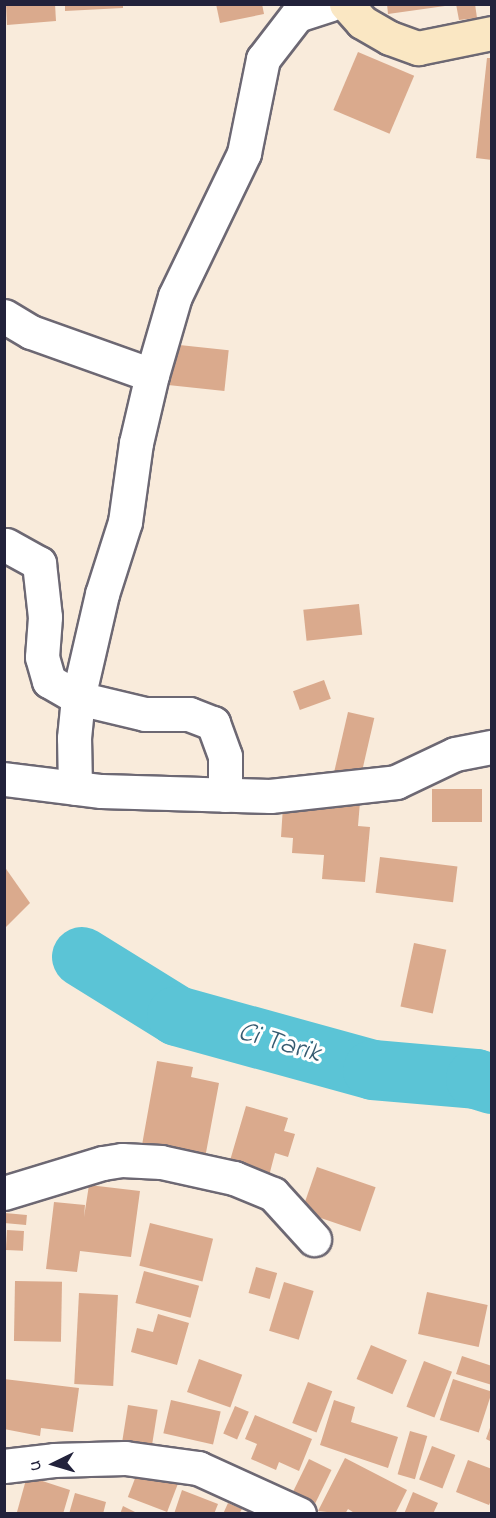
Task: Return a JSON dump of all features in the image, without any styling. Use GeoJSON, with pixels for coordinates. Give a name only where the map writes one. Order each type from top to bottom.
{"type":"FeatureCollection","features":[{"type":"Feature","properties":{"kind":"street"},"geometry":{"type":"LineString","coordinates":[[75,788],[74,738],[78,699],[102,594],[124,522],[136,443],[152,375],[175,296],[244,153],[263,59],[297,15],[330,4]]}},
{"type":"Feature","properties":{"kind":"street"},"geometry":{"type":"LineString","coordinates":[[346,4],[362,22],[390,38],[418,48],[492,33]]}},
{"type":"Feature","properties":{"kind":"street"},"geometry":{"type":"LineString","coordinates":[[4,316],[32,332],[152,375]]}},
{"type":"Feature","properties":{"kind":"street"},"geometry":{"type":"LineString","coordinates":[[6,545],[39,563],[45,617],[42,657],[49,681],[78,699],[145,714],[189,714],[213,723],[225,756],[225,795]]}},
{"type":"Feature","properties":{"kind":"street"},"geometry":{"type":"LineString","coordinates":[[4,779],[75,788],[270,796],[396,782],[455,754],[492,747]]}},
{"type":"Feature","properties":{"kind":"street"},"geometry":{"type":"LineString","coordinates":[[4,1193],[103,1163],[122,1160],[161,1162],[234,1178],[273,1194],[314,1239]]}},
{"type":"Feature","properties":{"kind":"street"},"geometry":{"type":"LineString","coordinates":[[4,1466],[54,1460],[125,1458],[198,1468],[299,1514]]}},
{"type":"Feature","properties":{"kind":"building"},"geometry":{"type":"Polygon","coordinates":[[[6,4],[55,4],[56,21],[7,25],[6,4]]]}},
{"type":"Feature","properties":{"kind":"building"},"geometry":{"type":"Polygon","coordinates":[[[65,4],[123,4],[123,8],[65,11],[65,4]]]}},
{"type":"Feature","properties":{"kind":"building"},"geometry":{"type":"Polygon","coordinates":[[[216,4],[262,4],[264,14],[220,23],[216,4]]]}},
{"type":"Feature","properties":{"kind":"building"},"geometry":{"type":"Polygon","coordinates":[[[387,4],[445,4],[445,6],[388,14],[387,4]]]}},
{"type":"Feature","properties":{"kind":"building"},"geometry":{"type":"Polygon","coordinates":[[[456,4],[475,4],[477,18],[459,20],[456,4]]]}},
{"type":"Feature","properties":{"kind":"building"},"geometry":{"type":"Polygon","coordinates":[[[358,52],[414,76],[390,134],[333,110],[358,52]]]}},
{"type":"Feature","properties":{"kind":"building"},"geometry":{"type":"Polygon","coordinates":[[[487,58],[492,58],[492,160],[476,158],[487,58]]]}},
{"type":"Feature","properties":{"kind":"building"},"geometry":{"type":"Polygon","coordinates":[[[170,344],[229,350],[224,391],[166,385],[170,344]]]}},
{"type":"Feature","properties":{"kind":"building"},"geometry":{"type":"Polygon","coordinates":[[[359,604],[362,635],[307,641],[303,610],[359,604]]]}},
{"type":"Feature","properties":{"kind":"building"},"geometry":{"type":"Polygon","coordinates":[[[324,680],[331,699],[300,710],[293,691],[324,680]]]}},
{"type":"Feature","properties":{"kind":"building"},"geometry":{"type":"Polygon","coordinates":[[[348,712],[374,718],[360,781],[333,775],[348,712]]]}},
{"type":"Feature","properties":{"kind":"building"},"geometry":{"type":"Polygon","coordinates":[[[432,789],[482,789],[482,822],[432,822],[432,789]]]}},
{"type":"Feature","properties":{"kind":"building"},"geometry":{"type":"Polygon","coordinates":[[[334,800],[360,802],[358,826],[370,827],[365,882],[322,879],[324,855],[292,853],[293,838],[281,837],[283,806],[333,809],[334,800]]]}},
{"type":"Feature","properties":{"kind":"building"},"geometry":{"type":"Polygon","coordinates":[[[380,857],[457,867],[453,902],[376,893],[380,857]]]}},
{"type":"Feature","properties":{"kind":"building"},"geometry":{"type":"Polygon","coordinates":[[[4,866],[30,903],[4,929],[4,866]]]}},
{"type":"Feature","properties":{"kind":"building"},"geometry":{"type":"Polygon","coordinates":[[[414,943],[446,950],[433,1013],[400,1007],[414,943]]]}},
{"type":"Feature","properties":{"kind":"building"},"geometry":{"type":"Polygon","coordinates":[[[157,1061],[193,1067],[191,1077],[219,1083],[205,1158],[142,1145],[157,1061]]]}},
{"type":"Feature","properties":{"kind":"building"},"geometry":{"type":"Polygon","coordinates":[[[246,1106],[288,1118],[284,1131],[295,1134],[288,1157],[275,1153],[269,1176],[229,1164],[246,1106]]]}},
{"type":"Feature","properties":{"kind":"building"},"geometry":{"type":"Polygon","coordinates":[[[317,1167],[376,1187],[360,1232],[302,1211],[317,1167]]]}},
{"type":"Feature","properties":{"kind":"building"},"geometry":{"type":"Polygon","coordinates":[[[89,1185],[140,1191],[131,1257],[80,1251],[77,1272],[46,1269],[54,1202],[85,1205],[84,1217],[89,1185]]]}},
{"type":"Feature","properties":{"kind":"building"},"geometry":{"type":"Polygon","coordinates":[[[5,1213],[27,1215],[26,1225],[4,1223],[5,1213]]]}},
{"type":"Feature","properties":{"kind":"building"},"geometry":{"type":"Polygon","coordinates":[[[150,1223],[213,1239],[202,1281],[139,1266],[150,1223]]]}},
{"type":"Feature","properties":{"kind":"building"},"geometry":{"type":"Polygon","coordinates":[[[7,1230],[24,1231],[23,1251],[6,1250],[7,1230]]]}},
{"type":"Feature","properties":{"kind":"building"},"geometry":{"type":"Polygon","coordinates":[[[256,1267],[277,1273],[270,1299],[249,1293],[256,1267]]]}},
{"type":"Feature","properties":{"kind":"building"},"geometry":{"type":"Polygon","coordinates":[[[144,1271],[199,1286],[191,1318],[135,1303],[144,1271]]]}},
{"type":"Feature","properties":{"kind":"building"},"geometry":{"type":"Polygon","coordinates":[[[15,1281],[62,1282],[61,1342],[14,1341],[15,1281]]]}},
{"type":"Feature","properties":{"kind":"building"},"geometry":{"type":"Polygon","coordinates":[[[284,1282],[314,1291],[299,1340],[269,1331],[284,1282]]]}},
{"type":"Feature","properties":{"kind":"building"},"geometry":{"type":"Polygon","coordinates":[[[427,1292],[488,1305],[479,1347],[418,1334],[427,1292]]]}},
{"type":"Feature","properties":{"kind":"building"},"geometry":{"type":"Polygon","coordinates":[[[79,1293],[118,1295],[113,1386],[74,1384],[79,1293]]]}},
{"type":"Feature","properties":{"kind":"building"},"geometry":{"type":"Polygon","coordinates":[[[158,1314],[189,1323],[177,1365],[131,1352],[137,1328],[153,1332],[158,1314]]]}},
{"type":"Feature","properties":{"kind":"building"},"geometry":{"type":"Polygon","coordinates":[[[371,1345],[407,1360],[392,1394],[357,1379],[371,1345]]]}},
{"type":"Feature","properties":{"kind":"building"},"geometry":{"type":"Polygon","coordinates":[[[462,1356],[492,1366],[492,1385],[456,1374],[462,1356]]]}},
{"type":"Feature","properties":{"kind":"building"},"geometry":{"type":"Polygon","coordinates":[[[199,1359],[242,1375],[230,1408],[187,1392],[199,1359]]]}},
{"type":"Feature","properties":{"kind":"building"},"geometry":{"type":"Polygon","coordinates":[[[424,1361],[452,1372],[434,1417],[406,1407],[424,1361]]]}},
{"type":"Feature","properties":{"kind":"building"},"geometry":{"type":"Polygon","coordinates":[[[4,1379],[79,1388],[73,1432],[41,1428],[40,1436],[4,1429],[4,1379]]]}},
{"type":"Feature","properties":{"kind":"building"},"geometry":{"type":"Polygon","coordinates":[[[453,1379],[492,1392],[479,1433],[440,1420],[453,1379]]]}},
{"type":"Feature","properties":{"kind":"building"},"geometry":{"type":"Polygon","coordinates":[[[308,1382],[332,1391],[317,1432],[292,1423],[308,1382]]]}},
{"type":"Feature","properties":{"kind":"building"},"geometry":{"type":"Polygon","coordinates":[[[171,1400],[221,1411],[213,1445],[163,1433],[171,1400]]]}},
{"type":"Feature","properties":{"kind":"building"},"geometry":{"type":"Polygon","coordinates":[[[334,1400],[355,1407],[351,1422],[398,1437],[388,1468],[320,1445],[334,1400]]]}},
{"type":"Feature","properties":{"kind":"building"},"geometry":{"type":"Polygon","coordinates":[[[128,1405],[158,1410],[152,1446],[122,1442],[128,1405]]]}},
{"type":"Feature","properties":{"kind":"building"},"geometry":{"type":"Polygon","coordinates":[[[235,1406],[249,1412],[237,1439],[223,1434],[235,1406]]]}},
{"type":"Feature","properties":{"kind":"building"},"geometry":{"type":"Polygon","coordinates":[[[255,1415],[312,1439],[299,1471],[279,1462],[276,1470],[251,1459],[257,1444],[245,1439],[255,1415]]]}},
{"type":"Feature","properties":{"kind":"building"},"geometry":{"type":"Polygon","coordinates":[[[492,1425],[492,1442],[486,1439],[492,1425]]]}},
{"type":"Feature","properties":{"kind":"building"},"geometry":{"type":"Polygon","coordinates":[[[410,1431],[427,1436],[415,1479],[398,1474],[410,1431]]]}},
{"type":"Feature","properties":{"kind":"building"},"geometry":{"type":"Polygon","coordinates":[[[432,1446],[455,1455],[442,1489],[419,1480],[432,1446]]]}},
{"type":"Feature","properties":{"kind":"building"},"geometry":{"type":"Polygon","coordinates":[[[345,1458],[407,1490],[395,1514],[356,1514],[348,1509],[345,1514],[318,1511],[345,1458]]]}},
{"type":"Feature","properties":{"kind":"building"},"geometry":{"type":"Polygon","coordinates":[[[309,1459],[331,1470],[315,1503],[293,1492],[309,1459]]]}},
{"type":"Feature","properties":{"kind":"building"},"geometry":{"type":"Polygon","coordinates":[[[468,1460],[492,1469],[492,1498],[489,1505],[456,1492],[468,1460]]]}},
{"type":"Feature","properties":{"kind":"building"},"geometry":{"type":"Polygon","coordinates":[[[139,1468],[178,1483],[167,1512],[128,1497],[139,1468]]]}},
{"type":"Feature","properties":{"kind":"building"},"geometry":{"type":"Polygon","coordinates":[[[27,1476],[70,1490],[63,1514],[17,1512],[27,1476]]]}},
{"type":"Feature","properties":{"kind":"building"},"geometry":{"type":"Polygon","coordinates":[[[182,1490],[218,1504],[214,1514],[174,1514],[182,1490]]]}},
{"type":"Feature","properties":{"kind":"building"},"geometry":{"type":"Polygon","coordinates":[[[413,1492],[438,1503],[433,1514],[404,1514],[413,1492]]]}},
{"type":"Feature","properties":{"kind":"building"},"geometry":{"type":"Polygon","coordinates":[[[75,1493],[106,1502],[103,1514],[69,1514],[75,1493]]]}},
{"type":"Feature","properties":{"kind":"building"},"geometry":{"type":"Polygon","coordinates":[[[228,1503],[242,1509],[239,1514],[223,1514],[228,1503]]]}},
{"type":"Feature","properties":{"kind":"building"},"geometry":{"type":"Polygon","coordinates":[[[123,1506],[139,1514],[120,1514],[123,1506]]]}},
{"type":"Feature","properties":{"kind":"waterway","name":"Ci Tarik"},"geometry":{"type":"LineString","coordinates":[[82,957],[177,1016],[373,1070],[476,1079],[492,1084]]}}]}
